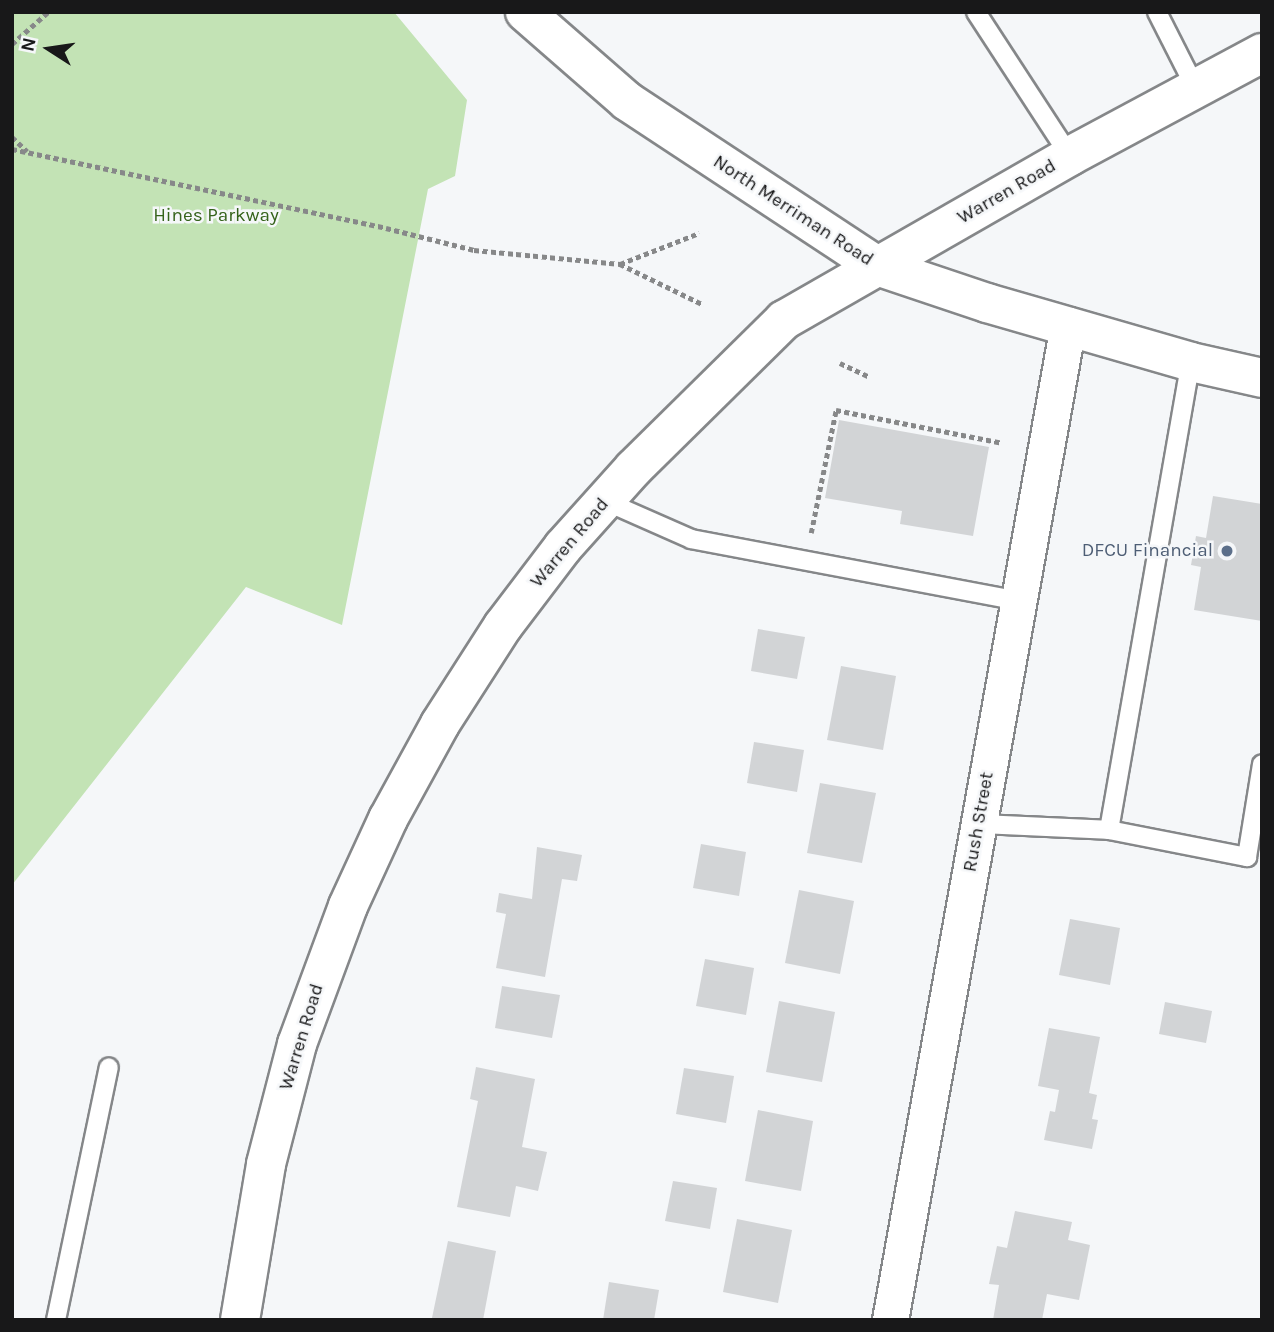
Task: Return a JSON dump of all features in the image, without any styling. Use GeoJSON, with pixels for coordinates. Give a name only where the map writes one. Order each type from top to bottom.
{"type":"FeatureCollection","features":[{"type":"Feature","properties":{"kind":"main road","name":"North Merriman Road"},"geometry":{"type":"LineString","coordinates":[[525,12],[627,101],[877,266],[987,303],[1191,362],[1262,378]]}},
{"type":"Feature","properties":{"kind":"main road","name":"Warren Road"},"geometry":{"type":"LineString","coordinates":[[240,1320],[269,1151],[297,1044],[348,906],[388,818],[440,724],[503,626],[563,547],[634,468],[784,320],[1070,156],[1262,53]]}},
{"type":"Feature","properties":{"kind":"street","name":"Rush Street"},"geometry":{"type":"LineString","coordinates":[[890,1320],[1069,325]]}},
{"type":"Feature","properties":{"kind":"lane"},"geometry":{"type":"LineString","coordinates":[[976,12],[1070,156]]}},
{"type":"Feature","properties":{"kind":"lane"},"geometry":{"type":"LineString","coordinates":[[1157,12],[1196,89]]}},
{"type":"Feature","properties":{"kind":"lane"},"geometry":{"type":"LineString","coordinates":[[1109,830],[1191,362]]}},
{"type":"Feature","properties":{"kind":"lane"},"geometry":{"type":"LineString","coordinates":[[605,501],[691,539],[1019,601]]}},
{"type":"Feature","properties":{"kind":"lane"},"geometry":{"type":"LineString","coordinates":[[979,824],[1109,830],[1247,857],[1262,764]]}},
{"type":"Feature","properties":{"kind":"lane"},"geometry":{"type":"LineString","coordinates":[[56,1320],[109,1067]]}},
{"type":"Feature","properties":{"kind":"path"},"geometry":{"type":"LineString","coordinates":[[13,45],[48,12]]}},
{"type":"Feature","properties":{"kind":"path"},"geometry":{"type":"LineString","coordinates":[[12,137],[30,153]]}},
{"type":"Feature","properties":{"kind":"path"},"geometry":{"type":"LineString","coordinates":[[12,149],[386,228],[474,250],[620,264],[704,304]]}},
{"type":"Feature","properties":{"kind":"path"},"geometry":{"type":"LineString","coordinates":[[620,264],[699,233]]}},
{"type":"Feature","properties":{"kind":"path"},"geometry":{"type":"LineString","coordinates":[[840,363],[870,377]]}},
{"type":"Feature","properties":{"kind":"path"},"geometry":{"type":"LineString","coordinates":[[805,561],[836,410],[1002,443]]}},
{"type":"Feature","properties":{"kind":"green space","name":"Hines Parkway"},"geometry":{"type":"Polygon","coordinates":[[[12,12],[394,12],[467,100],[455,176],[428,189],[342,625],[246,587],[12,885],[12,12]]]}},
{"type":"Feature","properties":{"kind":"building"},"geometry":{"type":"Polygon","coordinates":[[[839,420],[989,447],[973,536],[900,524],[902,511],[825,498],[839,420]]]}},
{"type":"Feature","properties":{"kind":"building","name":"DFCU Financial"},"geometry":{"type":"Polygon","coordinates":[[[1213,496],[1262,504],[1262,621],[1194,610],[1201,567],[1191,565],[1196,536],[1206,538],[1213,496]]]}},
{"type":"Feature","properties":{"kind":"building"},"geometry":{"type":"Polygon","coordinates":[[[758,629],[805,637],[797,679],[751,671],[758,629]]]}},
{"type":"Feature","properties":{"kind":"building"},"geometry":{"type":"Polygon","coordinates":[[[841,666],[896,676],[883,750],[827,740],[841,666]]]}},
{"type":"Feature","properties":{"kind":"building"},"geometry":{"type":"Polygon","coordinates":[[[754,742],[804,750],[797,792],[747,783],[754,742]]]}},
{"type":"Feature","properties":{"kind":"building"},"geometry":{"type":"Polygon","coordinates":[[[820,783],[876,793],[862,863],[807,853],[820,783]]]}},
{"type":"Feature","properties":{"kind":"building"},"geometry":{"type":"Polygon","coordinates":[[[701,844],[746,852],[739,896],[693,888],[701,844]]]}},
{"type":"Feature","properties":{"kind":"building"},"geometry":{"type":"Polygon","coordinates":[[[537,847],[582,855],[577,881],[562,879],[545,977],[496,968],[506,914],[496,912],[499,893],[532,899],[537,847]]]}},
{"type":"Feature","properties":{"kind":"building"},"geometry":{"type":"Polygon","coordinates":[[[799,890],[854,901],[840,974],[785,963],[799,890]]]}},
{"type":"Feature","properties":{"kind":"building"},"geometry":{"type":"Polygon","coordinates":[[[1070,919],[1120,928],[1110,985],[1059,975],[1070,919]]]}},
{"type":"Feature","properties":{"kind":"building"},"geometry":{"type":"Polygon","coordinates":[[[705,959],[754,968],[746,1015],[696,1006],[705,959]]]}},
{"type":"Feature","properties":{"kind":"building"},"geometry":{"type":"Polygon","coordinates":[[[502,986],[560,995],[552,1038],[495,1028],[502,986]]]}},
{"type":"Feature","properties":{"kind":"building"},"geometry":{"type":"Polygon","coordinates":[[[779,1001],[835,1012],[822,1082],[766,1072],[779,1001]]]}},
{"type":"Feature","properties":{"kind":"building"},"geometry":{"type":"Polygon","coordinates":[[[1165,1002],[1212,1011],[1206,1043],[1159,1034],[1165,1002]]]}},
{"type":"Feature","properties":{"kind":"building"},"geometry":{"type":"Polygon","coordinates":[[[1049,1028],[1100,1037],[1089,1093],[1097,1095],[1092,1119],[1098,1120],[1092,1149],[1044,1140],[1050,1111],[1055,1112],[1059,1090],[1038,1086],[1049,1028]]]}},
{"type":"Feature","properties":{"kind":"building"},"geometry":{"type":"Polygon","coordinates":[[[476,1067],[535,1079],[522,1147],[547,1152],[538,1191],[516,1186],[510,1217],[457,1207],[478,1101],[470,1099],[476,1067]]]}},
{"type":"Feature","properties":{"kind":"building"},"geometry":{"type":"Polygon","coordinates":[[[684,1068],[734,1076],[726,1123],[676,1114],[684,1068]]]}},
{"type":"Feature","properties":{"kind":"building"},"geometry":{"type":"Polygon","coordinates":[[[758,1110],[813,1121],[801,1191],[745,1181],[758,1110]]]}},
{"type":"Feature","properties":{"kind":"building"},"geometry":{"type":"Polygon","coordinates":[[[673,1181],[717,1188],[710,1229],[665,1221],[673,1181]]]}},
{"type":"Feature","properties":{"kind":"building"},"geometry":{"type":"Polygon","coordinates":[[[1015,1211],[1072,1222],[1068,1240],[1090,1245],[1079,1300],[1047,1294],[1042,1320],[993,1320],[999,1285],[989,1284],[997,1246],[1007,1248],[1015,1211]]]}},
{"type":"Feature","properties":{"kind":"building"},"geometry":{"type":"Polygon","coordinates":[[[737,1219],[792,1230],[778,1303],[723,1292],[737,1219]]]}},
{"type":"Feature","properties":{"kind":"building"},"geometry":{"type":"Polygon","coordinates":[[[448,1241],[496,1251],[483,1320],[432,1318],[448,1241]]]}},
{"type":"Feature","properties":{"kind":"building"},"geometry":{"type":"Polygon","coordinates":[[[609,1282],[659,1290],[654,1320],[603,1320],[609,1282]]]}},
{"type":"Feature","properties":{"kind":"place","name":"DFCU Financial"},"geometry":{"type":"Point","coordinates":[1227,551]}}]}
